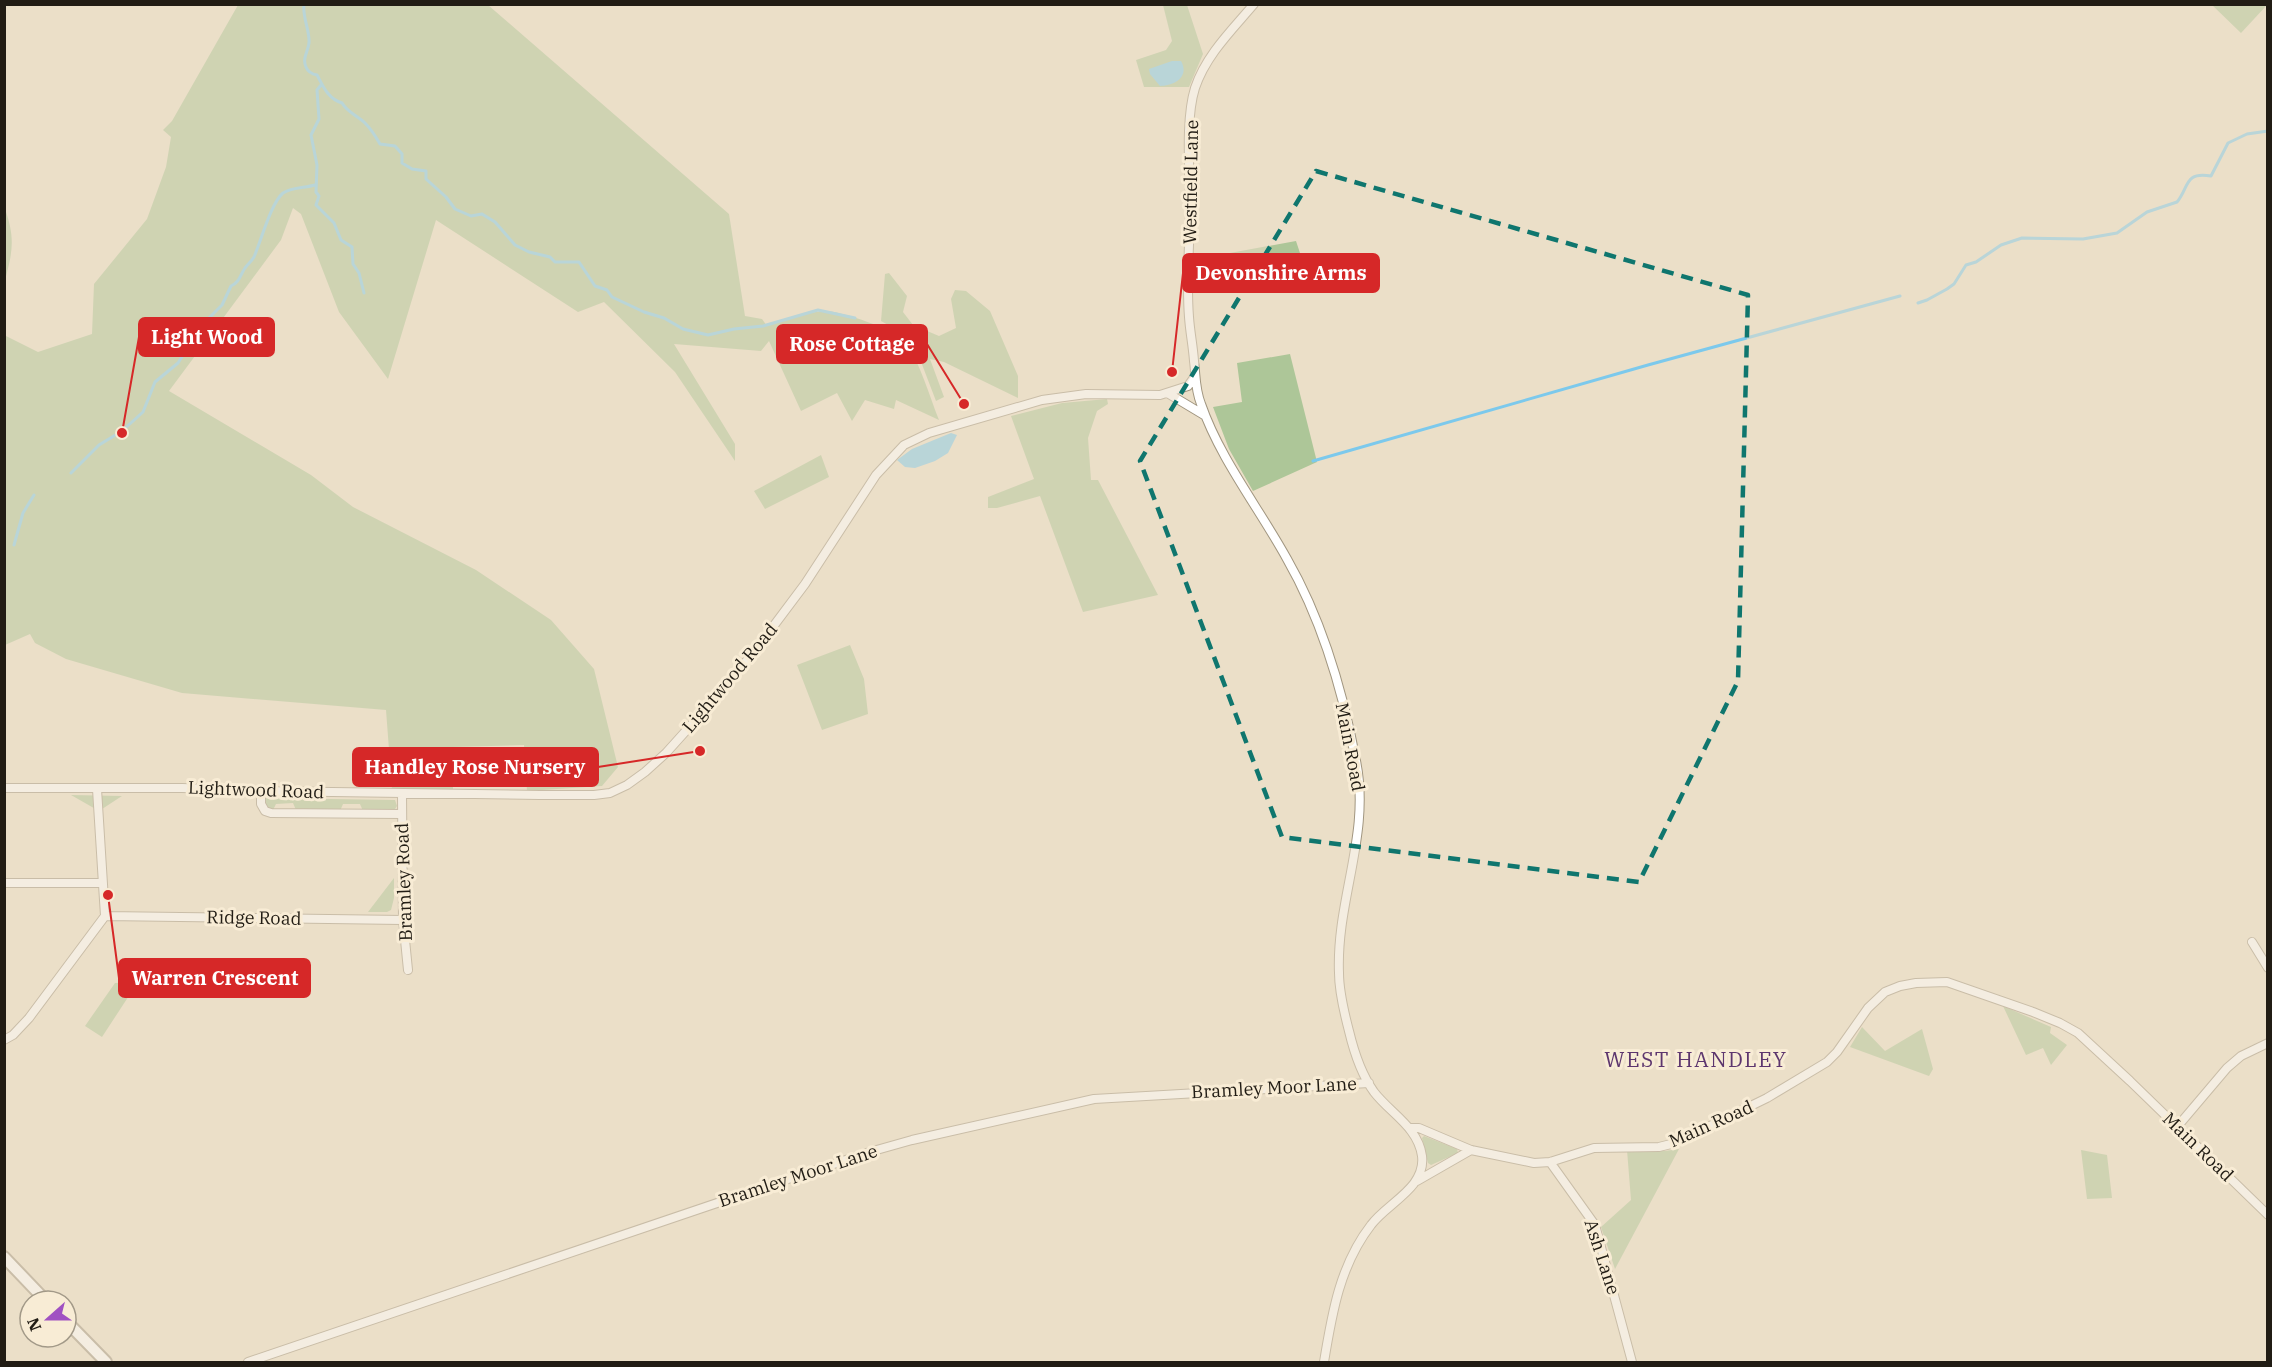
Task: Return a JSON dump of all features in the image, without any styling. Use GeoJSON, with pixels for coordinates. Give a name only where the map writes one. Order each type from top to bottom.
{"type":"FeatureCollection","features":[{"type":"Feature","properties":{"kind":"main road"},"geometry":{"type":"LineString","coordinates":[[4,1257],[35,1289]]}},
{"type":"Feature","properties":{"kind":"main road"},"geometry":{"type":"LineString","coordinates":[[78,1333],[106,1362]]}},
{"type":"Feature","properties":{"kind":"street","name":"Westfield Lane"},"geometry":{"type":"LineString","coordinates":[[1193,379],[1194,362],[1188,301],[1190,132],[1194,92],[1211,55],[1254,4]]}},
{"type":"Feature","properties":{"kind":"street"},"geometry":{"type":"LineString","coordinates":[[1169,394],[1188,386],[1193,379]]}},
{"type":"Feature","properties":{"kind":"street","name":"Main Road"},"geometry":{"type":"LineString","coordinates":[[1193,379],[1205,416],[1215,437],[1299,580],[1333,669],[1351,732],[1361,784],[1360,822],[1341,927],[1338,974],[1342,1002],[1358,1062],[1369,1083],[1381,1100],[1409,1128],[1419,1128],[1471,1150],[1534,1163],[1550,1162],[1594,1148],[1659,1147],[1688,1139],[1767,1098],[1827,1062],[1838,1052],[1868,1008],[1885,992],[1900,986],[1934,981],[1947,982],[1983,993],[2060,1023],[2078,1033],[2268,1215]]}},
{"type":"Feature","properties":{"kind":"street","name":"Lightwood Road"},"geometry":{"type":"LineString","coordinates":[[4,788],[176,788],[402,794],[594,795],[610,793],[627,784],[666,753],[754,652],[805,584],[876,475],[904,445],[929,433],[1042,400],[1086,394],[1169,394]]}},
{"type":"Feature","properties":{"kind":"street"},"geometry":{"type":"LineString","coordinates":[[1169,394],[1205,416]]}},
{"type":"Feature","properties":{"kind":"street"},"geometry":{"type":"LineString","coordinates":[[4,1040],[13,1035],[29,1018],[105,916],[97,789]]}},
{"type":"Feature","properties":{"kind":"street"},"geometry":{"type":"LineString","coordinates":[[261,791],[261,804],[265,811],[271,813],[402,814]]}},
{"type":"Feature","properties":{"kind":"street","name":"Bramley Road"},"geometry":{"type":"LineString","coordinates":[[402,794],[403,920],[408,970]]}},
{"type":"Feature","properties":{"kind":"street"},"geometry":{"type":"LineString","coordinates":[[4,883],[104,883]]}},
{"type":"Feature","properties":{"kind":"street","name":"Ridge Road"},"geometry":{"type":"LineString","coordinates":[[105,916],[403,920]]}},
{"type":"Feature","properties":{"kind":"street"},"geometry":{"type":"LineString","coordinates":[[2252,942],[2268,968]]}},
{"type":"Feature","properties":{"kind":"street"},"geometry":{"type":"LineString","coordinates":[[2177,1127],[2227,1068],[2241,1056],[2268,1043]]}},
{"type":"Feature","properties":{"kind":"street","name":"Bramley Moor Lane"},"geometry":{"type":"LineString","coordinates":[[248,1362],[771,1184],[873,1150],[912,1140],[1094,1099],[1369,1083]]}},
{"type":"Feature","properties":{"kind":"street"},"geometry":{"type":"LineString","coordinates":[[1409,1128],[1422,1156],[1421,1168],[1415,1182]]}},
{"type":"Feature","properties":{"kind":"street"},"geometry":{"type":"LineString","coordinates":[[1324,1362],[1332,1309],[1345,1270],[1357,1244],[1374,1220],[1415,1182],[1434,1169],[1471,1150]]}},
{"type":"Feature","properties":{"kind":"street","name":"Ash Lane"},"geometry":{"type":"LineString","coordinates":[[1550,1162],[1596,1225],[1632,1362]]}},
{"type":"Feature","properties":{"kind":"highlighted area"},"geometry":{"type":"Polygon","coordinates":[[[1316,171],[1748,295],[1738,681],[1639,882],[1282,837],[1140,461],[1316,171]]]}},
{"type":"Feature","properties":{"kind":"green space"},"geometry":{"type":"Polygon","coordinates":[[[238,5],[488,5],[729,214],[745,316],[762,319],[767,326],[810,313],[825,311],[843,314],[881,327],[901,338],[916,361],[939,420],[896,400],[894,409],[865,400],[852,421],[837,393],[801,411],[769,341],[761,351],[674,344],[735,444],[735,461],[675,372],[604,302],[578,312],[436,220],[388,379],[339,312],[301,214],[293,208],[281,240],[169,391],[311,475],[353,507],[476,570],[551,620],[594,669],[618,767],[602,786],[527,791],[524,745],[453,747],[453,790],[392,789],[386,710],[182,693],[66,659],[35,643],[30,634],[5,645],[4,335],[38,352],[92,334],[94,284],[147,219],[166,167],[171,137],[163,130],[172,121],[238,5]]]}},
{"type":"Feature","properties":{"kind":"green space"},"geometry":{"type":"Polygon","coordinates":[[[1163,5],[1187,5],[1203,54],[1189,87],[1144,87],[1136,60],[1166,50],[1172,41],[1163,5]]]}},
{"type":"Feature","properties":{"kind":"green space"},"geometry":{"type":"Polygon","coordinates":[[[2212,5],[2267,5],[2241,33],[2212,5]]]}},
{"type":"Feature","properties":{"kind":"green space"},"geometry":{"type":"Polygon","coordinates":[[[5,209],[12,244],[5,280],[5,209]]]}},
{"type":"Feature","properties":{"kind":"green space"},"geometry":{"type":"Polygon","coordinates":[[[1296,241],[1307,274],[1195,289],[1197,259],[1296,241]]]}},
{"type":"Feature","properties":{"kind":"green space"},"geometry":{"type":"Polygon","coordinates":[[[889,273],[907,296],[903,312],[913,325],[939,336],[956,328],[951,299],[955,290],[966,291],[990,311],[1018,376],[1018,398],[944,362],[930,359],[944,397],[936,401],[918,354],[908,336],[881,321],[885,274],[889,273]]]}},
{"type":"Feature","properties":{"kind":"green space"},"geometry":{"type":"Polygon","coordinates":[[[1290,354],[1317,462],[1253,491],[1229,449],[1213,407],[1242,402],[1237,363],[1290,354]]]}},
{"type":"Feature","properties":{"kind":"green space"},"geometry":{"type":"Polygon","coordinates":[[[1107,399],[1108,404],[1097,411],[1088,438],[1091,480],[1098,480],[1158,595],[1083,612],[1040,496],[997,508],[988,508],[988,497],[1034,479],[1011,416],[1062,403],[1107,399]]]}},
{"type":"Feature","properties":{"kind":"green space"},"geometry":{"type":"Polygon","coordinates":[[[821,455],[829,477],[765,509],[754,491],[821,455]]]}},
{"type":"Feature","properties":{"kind":"green space"},"geometry":{"type":"Polygon","coordinates":[[[850,645],[864,679],[868,714],[822,730],[797,665],[850,645]]]}},
{"type":"Feature","properties":{"kind":"green space"},"geometry":{"type":"Polygon","coordinates":[[[71,795],[122,796],[99,811],[71,795]]]}},
{"type":"Feature","properties":{"kind":"green space"},"geometry":{"type":"Polygon","coordinates":[[[267,798],[395,800],[397,806],[391,811],[363,811],[360,804],[343,804],[340,811],[296,810],[293,803],[276,804],[273,810],[267,808],[263,800],[267,798]]]}},
{"type":"Feature","properties":{"kind":"green space"},"geometry":{"type":"Polygon","coordinates":[[[394,878],[394,898],[391,910],[368,912],[394,878]]]}},
{"type":"Feature","properties":{"kind":"green space"},"geometry":{"type":"Polygon","coordinates":[[[138,982],[102,1037],[85,1026],[115,983],[138,982]]]}},
{"type":"Feature","properties":{"kind":"green space"},"geometry":{"type":"Polygon","coordinates":[[[2003,1006],[2051,1027],[2050,1033],[2067,1045],[2051,1065],[2043,1048],[2026,1055],[2003,1006]]]}},
{"type":"Feature","properties":{"kind":"green space"},"geometry":{"type":"Polygon","coordinates":[[[1862,1027],[1885,1051],[1922,1029],[1933,1069],[1929,1076],[1850,1047],[1862,1027]]]}},
{"type":"Feature","properties":{"kind":"green space"},"geometry":{"type":"Polygon","coordinates":[[[1424,1136],[1457,1149],[1458,1153],[1431,1165],[1428,1163],[1422,1138],[1424,1136]]]}},
{"type":"Feature","properties":{"kind":"green space"},"geometry":{"type":"Polygon","coordinates":[[[1679,1149],[1615,1269],[1601,1227],[1631,1200],[1627,1150],[1679,1149]]]}},
{"type":"Feature","properties":{"kind":"green space"},"geometry":{"type":"Polygon","coordinates":[[[2081,1150],[2107,1155],[2112,1198],[2087,1199],[2081,1150]]]}},
{"type":"Feature","properties":{"kind":"water"},"geometry":{"type":"Polygon","coordinates":[[[1172,61],[1181,61],[1182,76],[1175,82],[1160,86],[1150,74],[1149,69],[1172,61]]]}},
{"type":"Feature","properties":{"kind":"water"},"geometry":{"type":"Polygon","coordinates":[[[951,433],[957,435],[948,453],[935,461],[915,468],[905,467],[897,460],[912,449],[951,433]]]}},
{"type":"Feature","properties":{"kind":"waterway"},"geometry":{"type":"LineString","coordinates":[[304,4],[309,38],[305,58],[307,69],[317,75],[330,95],[365,123],[380,144],[395,146],[402,154],[402,163],[412,169],[426,171],[426,179],[446,197],[455,209],[471,216],[482,214],[495,222],[515,245],[529,252],[550,257],[555,262],[579,262],[595,286],[607,290],[612,297],[644,312],[664,318],[683,329],[708,335],[763,326],[818,310],[855,318]]}},
{"type":"Feature","properties":{"kind":"waterway"},"geometry":{"type":"LineString","coordinates":[[321,85],[317,90],[319,119],[311,135],[317,165],[316,192],[319,196],[316,205],[334,223],[341,240],[352,247],[353,264],[359,273],[364,293]]}},
{"type":"Feature","properties":{"kind":"waterway"},"geometry":{"type":"LineString","coordinates":[[1918,303],[1947,289],[1954,284],[1966,265],[1976,262],[2001,245],[2022,238],[2083,239],[2117,233],[2147,212],[2177,202],[2192,178],[2202,175],[2211,176],[2228,143],[2247,134],[2268,131]]}},
{"type":"Feature","properties":{"kind":"waterway"},"geometry":{"type":"LineString","coordinates":[[71,473],[99,445],[122,431],[143,412],[155,382],[178,363],[202,325],[222,305],[231,286],[254,257],[270,213],[283,193],[315,185]]}},
{"type":"Feature","properties":{"kind":"waterway"},"geometry":{"type":"LineString","coordinates":[[1313,461],[1900,296]]}},
{"type":"Feature","properties":{"kind":"waterway"},"geometry":{"type":"LineString","coordinates":[[14,545],[23,513],[34,495]]}},
{"type":"Feature","properties":{"kind":"place","name":"Devonshire Arms"},"geometry":{"type":"Point","coordinates":[1172,372]}},
{"type":"Feature","properties":{"kind":"place","name":"Rose Cottage"},"geometry":{"type":"Point","coordinates":[964,404]}},
{"type":"Feature","properties":{"kind":"place","name":"Light Wood"},"geometry":{"type":"Point","coordinates":[122,433]}},
{"type":"Feature","properties":{"kind":"place","name":"Handley Rose Nursery"},"geometry":{"type":"Point","coordinates":[700,751]}},
{"type":"Feature","properties":{"kind":"place","name":"Warren Crescent"},"geometry":{"type":"Point","coordinates":[108,895]}},
{"type":"Feature","properties":{"kind":"district","name":"WEST HANDLEY"},"geometry":{"type":"Point","coordinates":[1696,1060]}}]}
